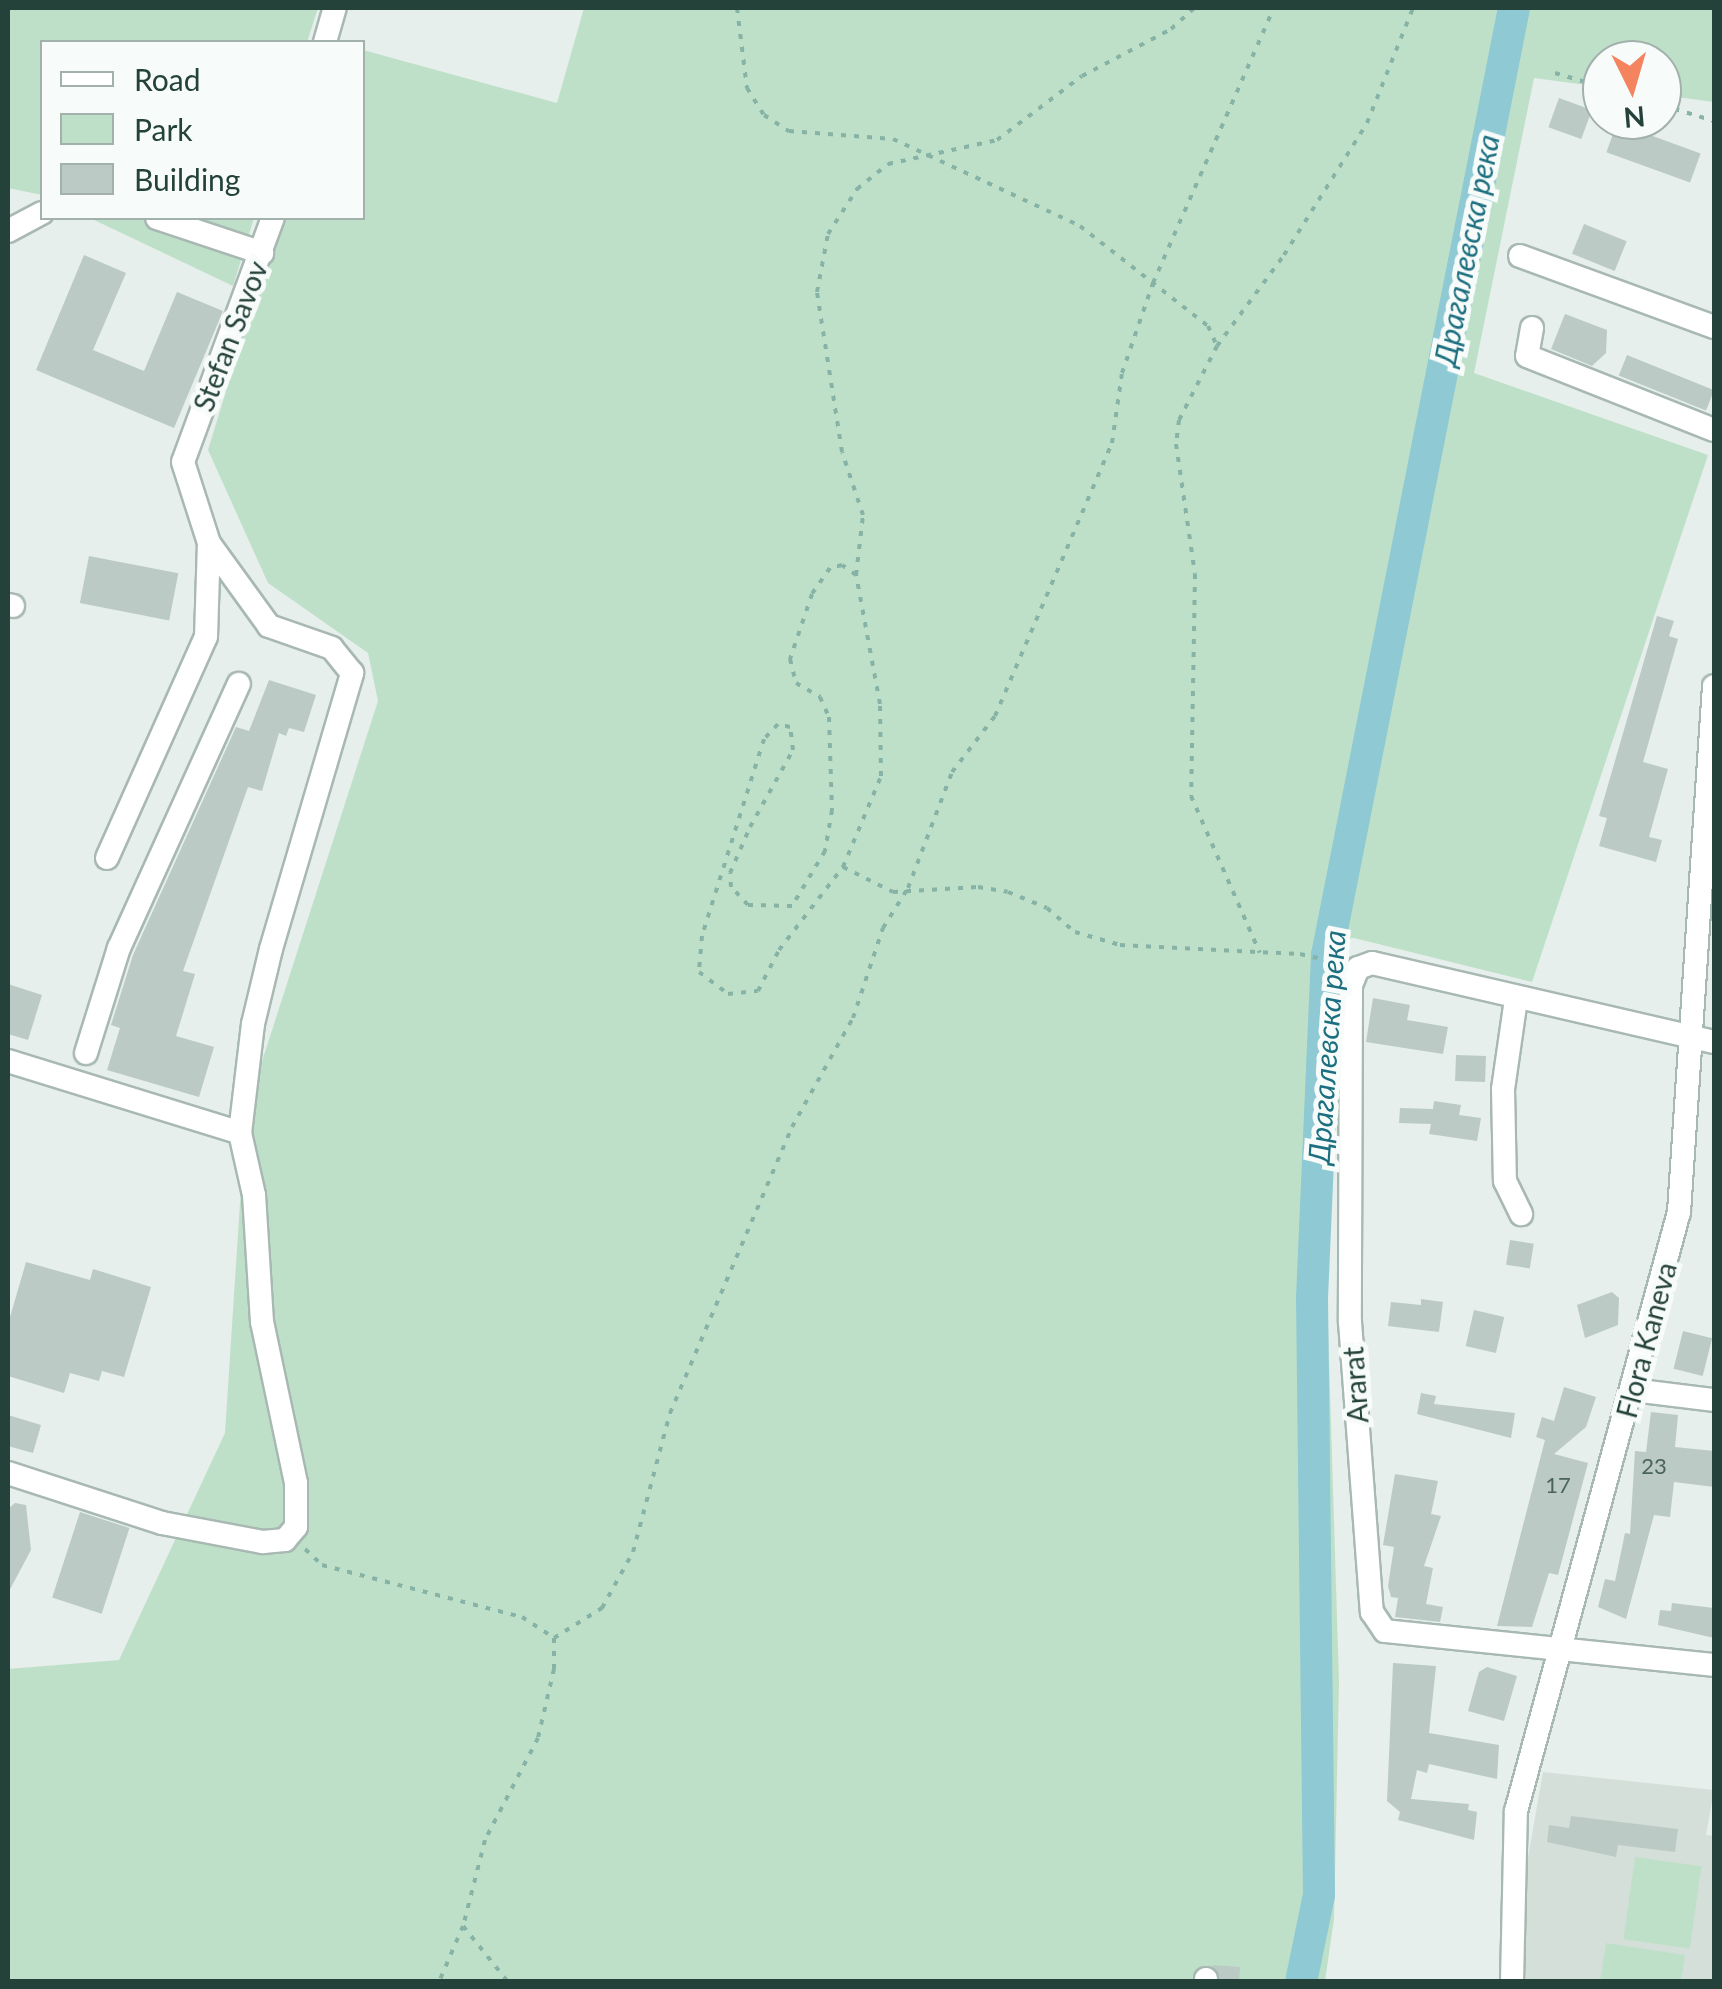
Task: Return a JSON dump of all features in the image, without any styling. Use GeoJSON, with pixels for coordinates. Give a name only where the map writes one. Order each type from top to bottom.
{"type":"FeatureCollection","features":[{"type":"Feature","properties":{"kind":"street"},"geometry":{"type":"LineString","coordinates":[[325,40],[335,8]]}},
{"type":"Feature","properties":{"kind":"street"},"geometry":{"type":"LineString","coordinates":[[8,231],[40,215]]}},
{"type":"Feature","properties":{"kind":"street"},"geometry":{"type":"LineString","coordinates":[[163,220],[262,253]]}},
{"type":"Feature","properties":{"kind":"street","name":"Stefan Savov"},"geometry":{"type":"LineString","coordinates":[[209,543],[183,453],[272,220]]}},
{"type":"Feature","properties":{"kind":"street"},"geometry":{"type":"LineString","coordinates":[[1520,256],[1714,327]]}},
{"type":"Feature","properties":{"kind":"street"},"geometry":{"type":"LineString","coordinates":[[1532,328],[1527,356],[1714,430]]}},
{"type":"Feature","properties":{"kind":"street"},"geometry":{"type":"LineString","coordinates":[[106,858],[206,638],[209,543]]}},
{"type":"Feature","properties":{"kind":"street"},"geometry":{"type":"LineString","coordinates":[[8,1474],[162,1523],[263,1542],[285,1540],[296,1526],[296,1483],[262,1322],[254,1195],[240,1133],[253,1024],[271,949],[352,674],[332,648],[269,626],[209,543]]}},
{"type":"Feature","properties":{"kind":"street"},"geometry":{"type":"LineString","coordinates":[[75,1069],[118,948],[239,684]]}},
{"type":"Feature","properties":{"kind":"street","name":"Flora Kaneva"},"geometry":{"type":"LineString","coordinates":[[1512,1982],[1516,1811],[1679,1212],[1691,1037],[1710,856],[1714,686]]}},
{"type":"Feature","properties":{"kind":"street"},"geometry":{"type":"LineString","coordinates":[[1358,968],[1402,969],[1516,1000],[1714,1042]]}},
{"type":"Feature","properties":{"kind":"street","name":"Ararat"},"geometry":{"type":"LineString","coordinates":[[1358,968],[1348,1012],[1350,1322],[1372,1612],[1385,1631],[1563,1645],[1714,1665]]}},
{"type":"Feature","properties":{"kind":"street"},"geometry":{"type":"LineString","coordinates":[[1516,1000],[1503,1090],[1505,1181],[1521,1214]]}},
{"type":"Feature","properties":{"kind":"street"},"geometry":{"type":"LineString","coordinates":[[8,1062],[75,1069],[240,1133]]}},
{"type":"Feature","properties":{"kind":"street"},"geometry":{"type":"LineString","coordinates":[[1632,1390],[1714,1400]]}},
{"type":"Feature","properties":{"kind":"path"},"geometry":{"type":"LineString","coordinates":[[737,8],[746,88],[764,115],[789,131],[893,140],[1080,226],[1208,326],[1216,346]]}},
{"type":"Feature","properties":{"kind":"path"},"geometry":{"type":"LineString","coordinates":[[856,575],[842,565],[830,568],[812,594],[790,659],[796,683],[824,701],[829,718],[832,810],[821,863],[792,906],[763,910],[738,900],[731,887],[730,873],[750,827],[794,750],[790,726],[778,724],[764,739],[702,936],[702,978],[728,994],[754,994],[844,867],[874,803],[882,744],[856,575],[863,515],[842,452],[817,292],[828,234],[857,189],[888,164],[997,140],[1082,76],[1171,29],[1194,8]]}},
{"type":"Feature","properties":{"kind":"path"},"geometry":{"type":"LineString","coordinates":[[554,1638],[602,1608],[633,1552],[670,1413],[792,1127],[853,1018],[883,928],[908,888],[952,772],[996,716],[1112,443],[1122,373],[1152,284],[1274,8]]}},
{"type":"Feature","properties":{"kind":"path"},"geometry":{"type":"LineString","coordinates":[[1260,953],[1191,796],[1194,574],[1176,444],[1180,420],[1216,346],[1284,255],[1367,123],[1414,8]]}},
{"type":"Feature","properties":{"kind":"path"},"geometry":{"type":"LineString","coordinates":[[1555,73],[1582,81]]}},
{"type":"Feature","properties":{"kind":"path"},"geometry":{"type":"LineString","coordinates":[[1682,111],[1714,121]]}},
{"type":"Feature","properties":{"kind":"path"},"geometry":{"type":"LineString","coordinates":[[844,867],[883,889],[991,887],[1047,908],[1087,937],[1120,945],[1300,954],[1358,968]]}},
{"type":"Feature","properties":{"kind":"path"},"geometry":{"type":"LineString","coordinates":[[296,1526],[306,1550],[322,1565],[522,1617],[554,1638]]}},
{"type":"Feature","properties":{"kind":"path"},"geometry":{"type":"LineString","coordinates":[[439,1982],[463,1926],[486,1840],[538,1738],[554,1668],[554,1638]]}},
{"type":"Feature","properties":{"kind":"path"},"geometry":{"type":"LineString","coordinates":[[463,1926],[508,1982]]}},
{"type":"Feature","properties":{"kind":"shaded area"},"geometry":{"type":"Polygon","coordinates":[[[1543,1772],[1714,1790],[1706,1835],[1714,1836],[1714,1981],[1523,1982],[1526,1869],[1543,1772]]]}},
{"type":"Feature","properties":{"kind":"green space"},"geometry":{"type":"Polygon","coordinates":[[[8,8],[318,8],[308,40],[40,40],[40,195],[8,188],[8,8]]]}},
{"type":"Feature","properties":{"kind":"green space"},"geometry":{"type":"Polygon","coordinates":[[[584,8],[1714,8],[1714,102],[1682,98],[1682,40],[1582,40],[1582,84],[1534,78],[1474,373],[1708,455],[1532,982],[1354,938],[1316,940],[1339,1682],[1334,1919],[1325,1981],[8,1982],[8,1669],[119,1660],[225,1433],[246,1111],[378,701],[368,653],[268,583],[208,450],[278,220],[365,220],[365,51],[557,103],[584,8]]]}},
{"type":"Feature","properties":{"kind":"green space"},"geometry":{"type":"Polygon","coordinates":[[[94,220],[253,220],[233,286],[94,220]]]}},
{"type":"Feature","properties":{"kind":"green space"},"geometry":{"type":"Polygon","coordinates":[[[1635,1857],[1701,1866],[1690,1949],[1623,1939],[1635,1857]]]}},
{"type":"Feature","properties":{"kind":"green space"},"geometry":{"type":"Polygon","coordinates":[[[1606,1943],[1685,1955],[1681,1981],[1600,1981],[1606,1943]]]}},
{"type":"Feature","properties":{"kind":"building"},"geometry":{"type":"Polygon","coordinates":[[[1559,98],[1582,106],[1581,139],[1548,127],[1559,98]]]}},
{"type":"Feature","properties":{"kind":"building"},"geometry":{"type":"Polygon","coordinates":[[[1611,140],[1664,140],[1701,153],[1690,183],[1606,152],[1611,140]]]}},
{"type":"Feature","properties":{"kind":"building"},"geometry":{"type":"Polygon","coordinates":[[[1584,224],[1627,241],[1615,271],[1572,254],[1584,224]]]}},
{"type":"Feature","properties":{"kind":"building"},"geometry":{"type":"Polygon","coordinates":[[[84,255],[126,273],[93,350],[144,371],[177,292],[223,311],[174,428],[36,370],[84,255]]]}},
{"type":"Feature","properties":{"kind":"building"},"geometry":{"type":"Polygon","coordinates":[[[1565,314],[1607,330],[1606,353],[1592,366],[1551,349],[1565,314]]]}},
{"type":"Feature","properties":{"kind":"building"},"geometry":{"type":"Polygon","coordinates":[[[1627,355],[1714,390],[1706,411],[1619,375],[1627,355]]]}},
{"type":"Feature","properties":{"kind":"building"},"geometry":{"type":"Polygon","coordinates":[[[89,556],[178,573],[169,620],[80,603],[89,556]]]}},
{"type":"Feature","properties":{"kind":"building"},"geometry":{"type":"Polygon","coordinates":[[[1657,616],[1674,621],[1669,636],[1678,639],[1643,762],[1668,769],[1649,837],[1662,840],[1656,862],[1599,846],[1607,818],[1599,816],[1657,616]]]}},
{"type":"Feature","properties":{"kind":"building"},"geometry":{"type":"Polygon","coordinates":[[[269,680],[316,695],[304,732],[289,728],[286,736],[279,733],[262,791],[248,787],[183,971],[195,974],[176,1036],[214,1047],[199,1097],[107,1070],[120,1028],[111,1025],[133,955],[236,727],[249,731],[269,680]]]}},
{"type":"Feature","properties":{"kind":"building"},"geometry":{"type":"Polygon","coordinates":[[[8,984],[42,995],[28,1040],[8,1034],[8,984]]]}},
{"type":"Feature","properties":{"kind":"building"},"geometry":{"type":"Polygon","coordinates":[[[1373,998],[1410,1005],[1407,1020],[1448,1027],[1443,1054],[1366,1042],[1373,998]]]}},
{"type":"Feature","properties":{"kind":"building"},"geometry":{"type":"Polygon","coordinates":[[[1456,1055],[1486,1056],[1485,1082],[1455,1081],[1456,1055]]]}},
{"type":"Feature","properties":{"kind":"building"},"geometry":{"type":"Polygon","coordinates":[[[1434,1101],[1461,1105],[1459,1115],[1481,1118],[1477,1141],[1429,1134],[1431,1124],[1399,1123],[1400,1108],[1433,1109],[1434,1101]]]}},
{"type":"Feature","properties":{"kind":"building"},"geometry":{"type":"Polygon","coordinates":[[[1510,1240],[1534,1244],[1530,1268],[1506,1265],[1510,1240]]]}},
{"type":"Feature","properties":{"kind":"building"},"geometry":{"type":"Polygon","coordinates":[[[26,1262],[90,1280],[93,1269],[151,1287],[124,1377],[102,1371],[99,1381],[70,1373],[64,1393],[8,1376],[8,1324],[26,1262]]]}},
{"type":"Feature","properties":{"kind":"building"},"geometry":{"type":"Polygon","coordinates":[[[1612,1292],[1619,1298],[1618,1325],[1585,1338],[1577,1305],[1612,1292]]]}},
{"type":"Feature","properties":{"kind":"building"},"geometry":{"type":"Polygon","coordinates":[[[1421,1299],[1443,1302],[1439,1332],[1388,1326],[1391,1302],[1421,1305],[1421,1299]]]}},
{"type":"Feature","properties":{"kind":"building"},"geometry":{"type":"Polygon","coordinates":[[[1474,1310],[1504,1317],[1496,1353],[1466,1346],[1474,1310]]]}},
{"type":"Feature","properties":{"kind":"building"},"geometry":{"type":"Polygon","coordinates":[[[1683,1331],[1712,1338],[1703,1376],[1674,1369],[1683,1331]]]}},
{"type":"Feature","properties":{"kind":"building"},"geometry":{"type":"Polygon","coordinates":[[[1564,1387],[1596,1397],[1586,1427],[1554,1454],[1588,1463],[1558,1575],[1549,1573],[1532,1627],[1497,1626],[1545,1440],[1536,1437],[1542,1417],[1554,1421],[1564,1387]]]}},
{"type":"Feature","properties":{"kind":"building"},"geometry":{"type":"Polygon","coordinates":[[[1421,1393],[1436,1396],[1434,1404],[1515,1413],[1511,1438],[1417,1414],[1421,1393]]]}},
{"type":"Feature","properties":{"kind":"building"},"geometry":{"type":"Polygon","coordinates":[[[1651,1412],[1678,1415],[1675,1447],[1714,1451],[1714,1487],[1674,1482],[1670,1517],[1654,1515],[1626,1619],[1598,1607],[1605,1579],[1615,1581],[1625,1533],[1630,1534],[1635,1451],[1646,1452],[1651,1412]]]}},
{"type":"Feature","properties":{"kind":"building"},"geometry":{"type":"Polygon","coordinates":[[[8,1415],[41,1425],[33,1453],[8,1446],[8,1415]]]}},
{"type":"Feature","properties":{"kind":"building"},"geometry":{"type":"Polygon","coordinates":[[[1395,1474],[1438,1481],[1431,1514],[1441,1516],[1424,1566],[1433,1568],[1426,1604],[1443,1607],[1440,1622],[1395,1617],[1398,1598],[1391,1597],[1388,1586],[1394,1547],[1383,1545],[1395,1474]]]}},
{"type":"Feature","properties":{"kind":"building"},"geometry":{"type":"Polygon","coordinates":[[[15,1503],[26,1505],[31,1550],[8,1593],[8,1509],[15,1503]]]}},
{"type":"Feature","properties":{"kind":"building"},"geometry":{"type":"Polygon","coordinates":[[[80,1512],[129,1528],[102,1614],[52,1598],[80,1512]]]}},
{"type":"Feature","properties":{"kind":"building"},"geometry":{"type":"Polygon","coordinates":[[[1672,1603],[1714,1608],[1714,1638],[1658,1625],[1660,1610],[1671,1611],[1672,1603]]]}},
{"type":"Feature","properties":{"kind":"building"},"geometry":{"type":"Polygon","coordinates":[[[1393,1663],[1436,1666],[1429,1733],[1499,1745],[1497,1779],[1429,1764],[1427,1773],[1417,1770],[1411,1799],[1469,1804],[1468,1810],[1477,1812],[1474,1840],[1398,1820],[1400,1812],[1387,1801],[1393,1663]]]}},
{"type":"Feature","properties":{"kind":"building"},"geometry":{"type":"Polygon","coordinates":[[[1487,1667],[1517,1676],[1504,1721],[1468,1711],[1479,1672],[1487,1667]]]}},
{"type":"Feature","properties":{"kind":"building"},"geometry":{"type":"Polygon","coordinates":[[[1571,1816],[1678,1829],[1675,1852],[1618,1845],[1616,1857],[1547,1842],[1549,1825],[1569,1828],[1571,1816]]]}},
{"type":"Feature","properties":{"kind":"building"},"geometry":{"type":"Polygon","coordinates":[[[1212,1965],[1240,1967],[1239,1982],[1221,1982],[1212,1965]]]}},
{"type":"Feature","properties":{"kind":"waterway","name":"Драгалевска река"},"geometry":{"type":"LineString","coordinates":[[1301,1982],[1319,1895],[1312,1298],[1327,955],[1514,8]]}}]}
